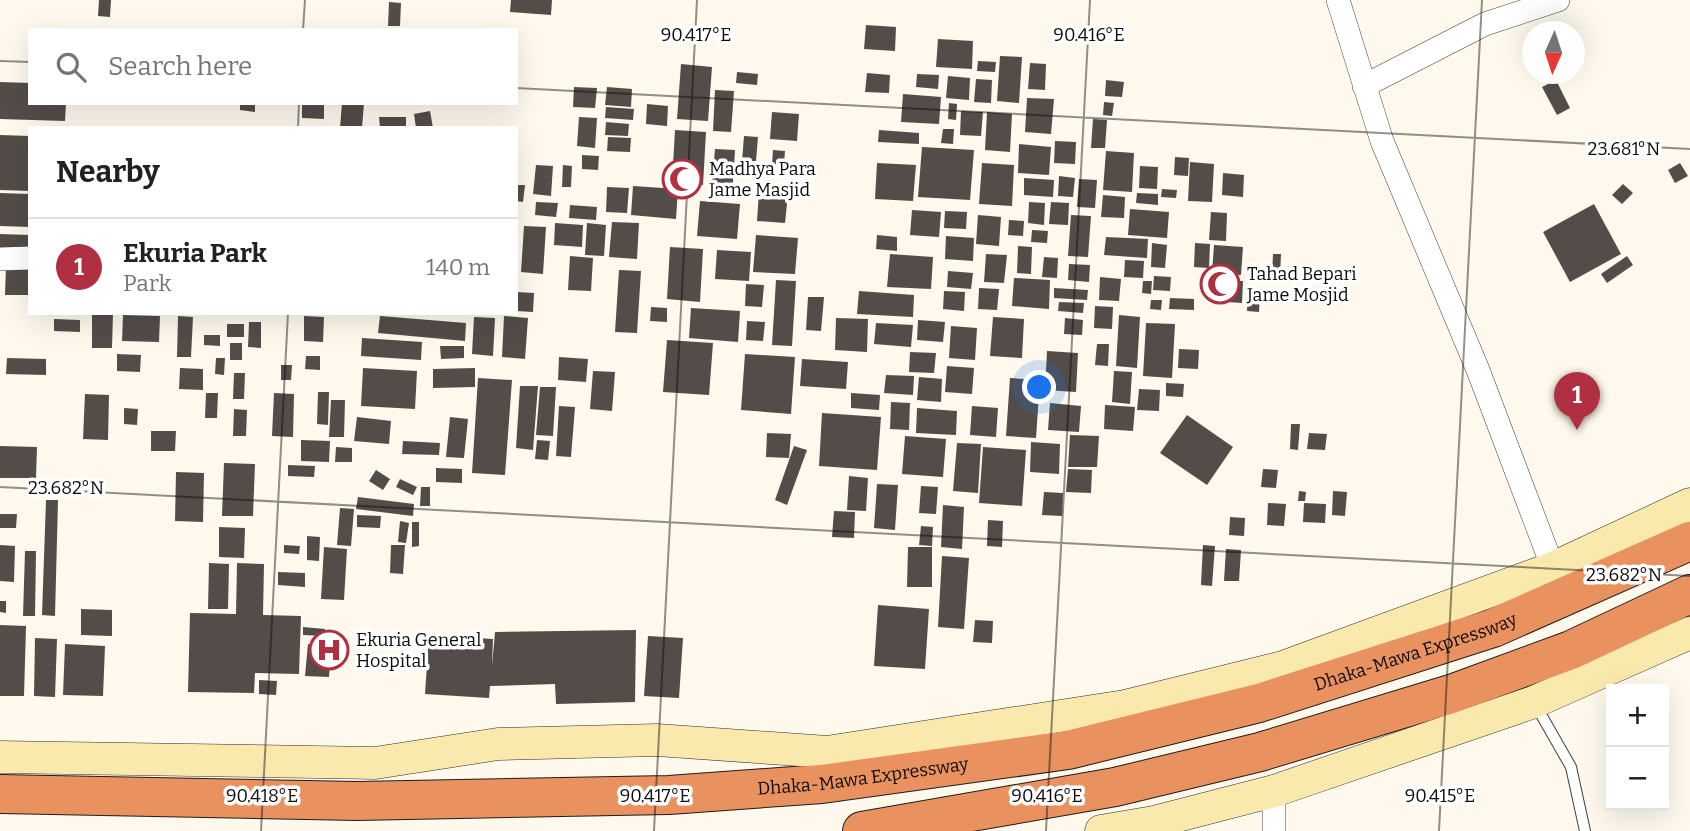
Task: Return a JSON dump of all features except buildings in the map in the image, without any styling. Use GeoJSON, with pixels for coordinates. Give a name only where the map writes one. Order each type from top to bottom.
{"type":"FeatureCollection","features":[{"type":"Feature","properties":{"kind":"highway","name":"Dhaka-Mawa Expressway"},"geometry":{"type":"LineString","coordinates":[[0,794],[357,801],[669,795],[822,784],[1068,750],[1259,704],[1493,628],[1690,541]]}},
{"type":"Feature","properties":{"kind":"highway"},"geometry":{"type":"LineString","coordinates":[[862,831],[1115,787],[1261,752],[1400,711],[1535,664],[1690,594]]}},
{"type":"Feature","properties":{"kind":"main road"},"geometry":{"type":"LineString","coordinates":[[0,757],[375,763],[498,744],[657,740],[827,752],[1125,706],[1283,667],[1553,568],[1690,504]]}},
{"type":"Feature","properties":{"kind":"main road"},"geometry":{"type":"LineString","coordinates":[[1101,831],[1154,822],[1274,791],[1534,702],[1690,633]]}},
{"type":"Feature","properties":{"kind":"street"},"geometry":{"type":"LineString","coordinates":[[1338,0],[1382,141],[1478,370],[1553,568]]}},
{"type":"Feature","properties":{"kind":"street"},"geometry":{"type":"LineString","coordinates":[[1364,86],[1485,24],[1558,0]]}},
{"type":"Feature","properties":{"kind":"street"},"geometry":{"type":"LineString","coordinates":[[0,259],[28,258]]}},
{"type":"Feature","properties":{"kind":"street"},"geometry":{"type":"LineString","coordinates":[[1274,791],[1274,831]]}},
{"type":"Feature","properties":{"kind":"lane"},"geometry":{"type":"LineString","coordinates":[[1534,702],[1571,767],[1585,831]]}},
{"type":"Feature","properties":{"kind":"place","name":"Madhya Para Jame Masjid"},"geometry":{"type":"Point","coordinates":[682,179]}},
{"type":"Feature","properties":{"kind":"place","name":"Tahad Bepari Jame Mosjid"},"geometry":{"type":"Point","coordinates":[1220,284]}},
{"type":"Feature","properties":{"kind":"place","name":"Ekuria Park"},"geometry":{"type":"Point","coordinates":[1577,430]}},
{"type":"Feature","properties":{"kind":"place","name":"Ekuria General Hospital"},"geometry":{"type":"Point","coordinates":[329,650]}}]}
